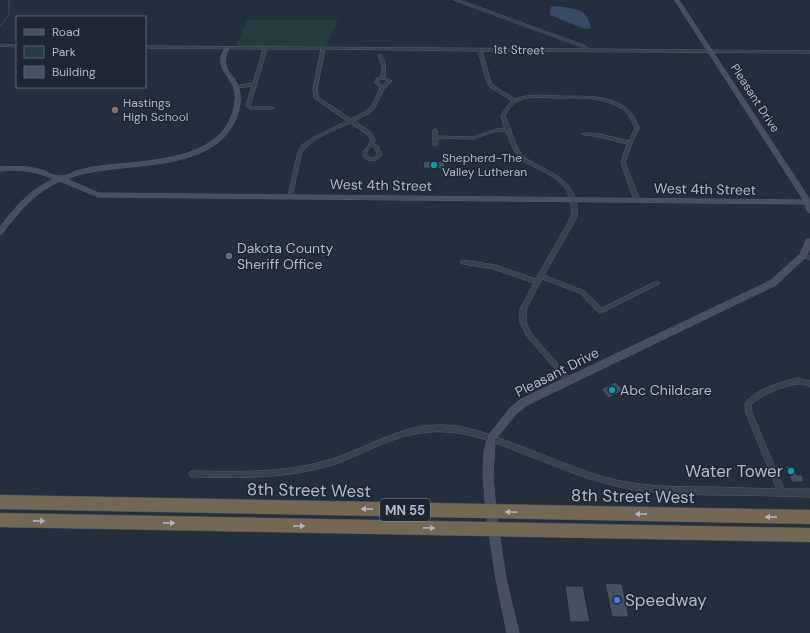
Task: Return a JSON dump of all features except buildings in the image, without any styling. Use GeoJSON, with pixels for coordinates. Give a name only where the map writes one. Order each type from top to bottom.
{"type":"FeatureCollection","features":[{"type":"Feature","properties":{"kind":"highway","name":"8th Street West"},"geometry":{"type":"LineString","coordinates":[[0,502],[810,517]]}},
{"type":"Feature","properties":{"kind":"highway","name":"MN 55"},"geometry":{"type":"LineString","coordinates":[[0,520],[810,535]]}},
{"type":"Feature","properties":{"kind":"street"},"geometry":{"type":"LineString","coordinates":[[456,0],[585,47],[589,51]]}},
{"type":"Feature","properties":{"kind":"street","name":"Pleasant Drive"},"geometry":{"type":"LineString","coordinates":[[677,0],[809,202],[810,210]]}},
{"type":"Feature","properties":{"kind":"street"},"geometry":{"type":"LineString","coordinates":[[575,44],[577,51]]}},
{"type":"Feature","properties":{"kind":"street"},"geometry":{"type":"LineString","coordinates":[[0,46],[16,46]]}},
{"type":"Feature","properties":{"kind":"street","name":"1st Street"},"geometry":{"type":"LineString","coordinates":[[146,47],[810,52]]}},
{"type":"Feature","properties":{"kind":"street"},"geometry":{"type":"LineString","coordinates":[[0,232],[18,207],[30,196],[60,179],[99,167],[159,163],[177,159],[210,145],[221,136],[230,124],[239,98],[236,88],[225,72],[222,63],[228,48]]}},
{"type":"Feature","properties":{"kind":"street"},"geometry":{"type":"LineString","coordinates":[[265,48],[248,107],[272,108]]}},
{"type":"Feature","properties":{"kind":"street"},"geometry":{"type":"LineString","coordinates":[[323,49],[314,89],[316,98],[369,133],[373,140],[372,144]]}},
{"type":"Feature","properties":{"kind":"street"},"geometry":{"type":"LineString","coordinates":[[480,50],[489,82],[492,86],[516,101]]}},
{"type":"Feature","properties":{"kind":"street"},"geometry":{"type":"LineString","coordinates":[[380,55],[384,66],[383,78]]}},
{"type":"Feature","properties":{"kind":"street"},"geometry":{"type":"LineString","coordinates":[[290,196],[302,148],[314,139],[371,109],[382,88],[390,81],[383,78],[378,79],[376,82],[382,88]]}},
{"type":"Feature","properties":{"kind":"street"},"geometry":{"type":"LineString","coordinates":[[236,88],[255,84]]}},
{"type":"Feature","properties":{"kind":"street"},"geometry":{"type":"LineString","coordinates":[[568,380],[528,333],[523,322],[523,309],[540,276],[574,218],[576,209],[574,200],[571,191],[563,182],[521,156],[517,151],[503,116],[506,108],[516,101],[534,96],[596,98],[609,101],[625,109],[635,119],[637,128],[623,164],[637,200]]}},
{"type":"Feature","properties":{"kind":"street"},"geometry":{"type":"LineString","coordinates":[[435,130],[435,145]]}},
{"type":"Feature","properties":{"kind":"street"},"geometry":{"type":"LineString","coordinates":[[435,137],[472,138],[496,130],[509,130]]}},
{"type":"Feature","properties":{"kind":"street"},"geometry":{"type":"LineString","coordinates":[[584,134],[595,134],[630,143]]}},
{"type":"Feature","properties":{"kind":"street","name":"West 4th Street"},"geometry":{"type":"LineString","coordinates":[[0,169],[26,168],[38,170],[77,188],[96,194],[809,202]]}},
{"type":"Feature","properties":{"kind":"street","name":"Pleasant Drive"},"geometry":{"type":"LineString","coordinates":[[513,633],[501,579],[491,512],[488,475],[491,439],[507,417],[518,406],[568,380],[773,283],[807,256],[810,241]]}},
{"type":"Feature","properties":{"kind":"street"},"geometry":{"type":"LineString","coordinates":[[463,262],[495,267],[537,282]]}},
{"type":"Feature","properties":{"kind":"street"},"geometry":{"type":"LineString","coordinates":[[540,276],[582,292],[601,311],[657,283]]}},
{"type":"Feature","properties":{"kind":"street"},"geometry":{"type":"LineString","coordinates":[[782,492],[749,412],[748,404],[757,396],[791,382],[799,381],[810,384]]}},
{"type":"Feature","properties":{"kind":"street"},"geometry":{"type":"LineString","coordinates":[[193,474],[225,475],[293,472],[331,462],[369,449],[404,434],[430,428],[456,429],[491,439],[585,474],[637,487],[678,491],[810,493]]}},
{"type":"Feature","properties":{"kind":"green space"},"geometry":{"type":"Polygon","coordinates":[[[247,20],[338,20],[326,47],[236,46],[247,20]]]}},
{"type":"Feature","properties":{"kind":"water"},"geometry":{"type":"Polygon","coordinates":[[[551,6],[572,8],[582,12],[588,19],[591,28],[585,29],[550,15],[551,6]]]}},
{"type":"Feature","properties":{"kind":"waterway"},"geometry":{"type":"LineString","coordinates":[[0,26],[9,15],[9,0]]}},
{"type":"Feature","properties":{"kind":"place","name":"Hastings High School"},"geometry":{"type":"Point","coordinates":[115,110]}},
{"type":"Feature","properties":{"kind":"place","name":"Shepherd-The Valley Lutheran"},"geometry":{"type":"Point","coordinates":[434,165]}},
{"type":"Feature","properties":{"kind":"place","name":"Dakota County Sheriff Office"},"geometry":{"type":"Point","coordinates":[229,256]}},
{"type":"Feature","properties":{"kind":"place","name":"Abc Childcare"},"geometry":{"type":"Point","coordinates":[612,390]}},
{"type":"Feature","properties":{"kind":"place","name":"Water Tower"},"geometry":{"type":"Point","coordinates":[791,471]}},
{"type":"Feature","properties":{"kind":"place","name":"Speedway"},"geometry":{"type":"Point","coordinates":[617,600]}}]}
